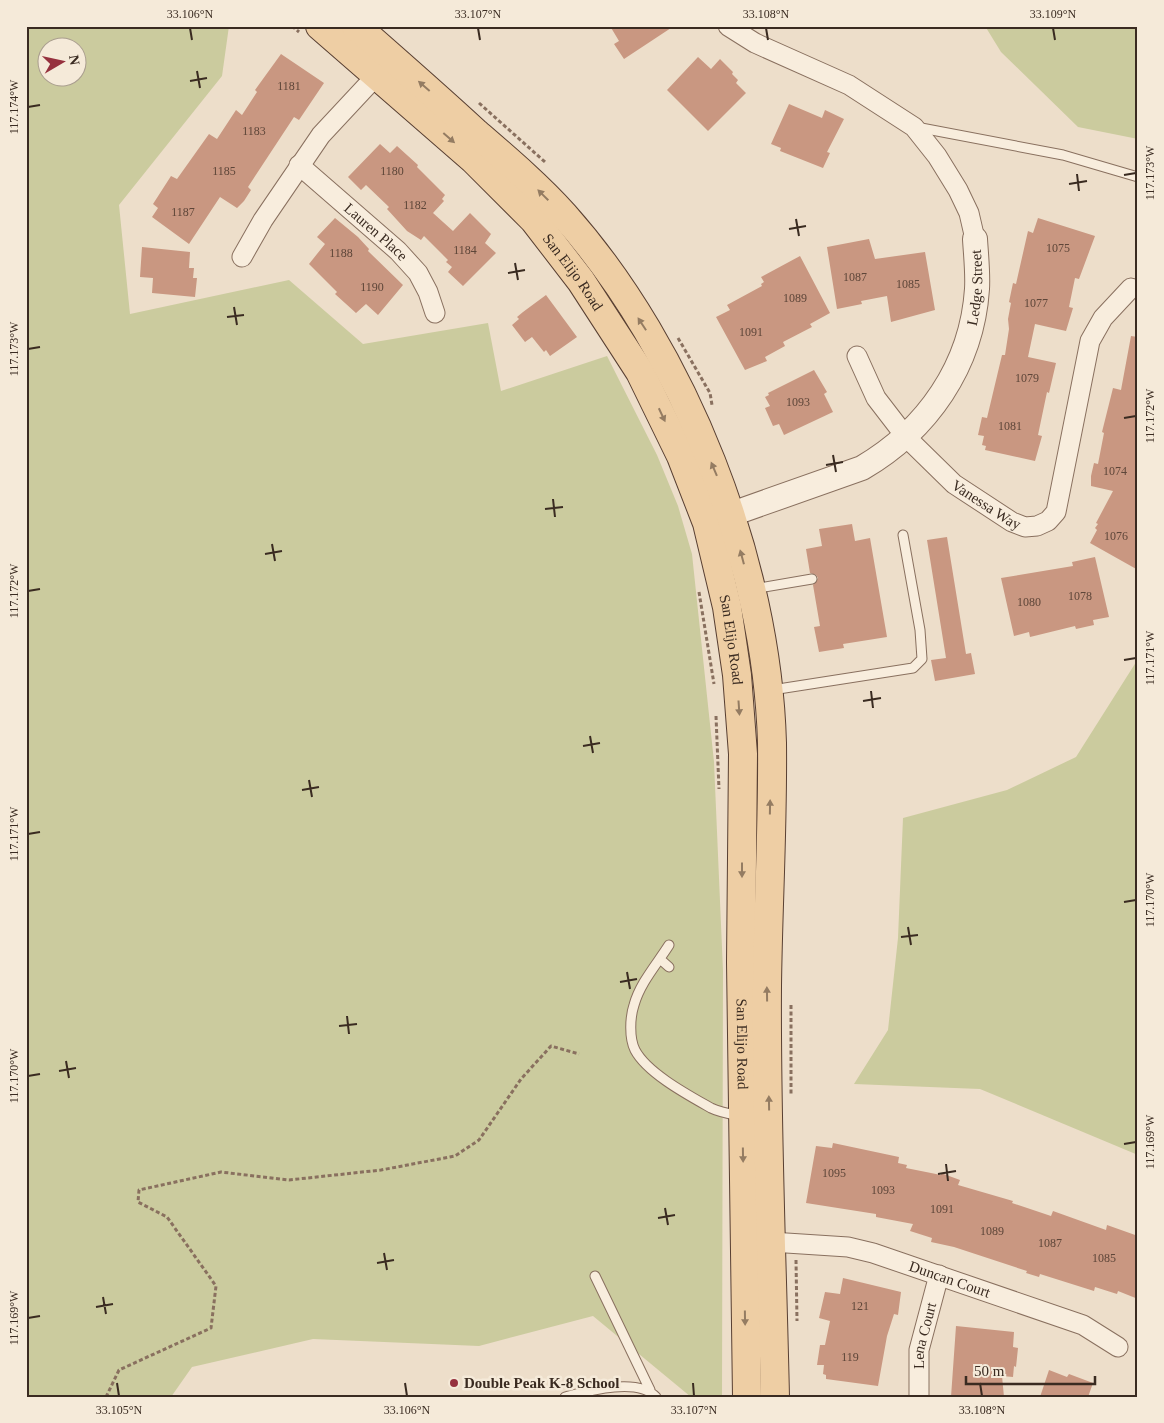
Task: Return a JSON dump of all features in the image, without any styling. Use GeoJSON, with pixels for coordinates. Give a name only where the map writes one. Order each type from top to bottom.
{"type":"FeatureCollection","features":[{"type":"Feature","properties":{"kind":"main road","name":"San Elijo Road"},"geometry":{"type":"LineString","coordinates":[[356,26],[516,168],[564,216],[609,274],[650,335],[694,419],[719,519],[727,608],[737,675],[742,754],[742,1117],[747,1397]]}},
{"type":"Feature","properties":{"kind":"main road","name":"San Elijo Road"},"geometry":{"type":"LineString","coordinates":[[313,32],[376,76],[474,160],[534,220],[581,281],[640,372],[660,408],[681,456],[719,519],[750,590],[764,662],[772,741],[767,988],[774,1397]]}},
{"type":"Feature","properties":{"kind":"main road"},"geometry":{"type":"LineString","coordinates":[[727,608],[737,614],[743,624],[750,671],[754,682],[766,691]]}},
{"type":"Feature","properties":{"kind":"street","name":"Ledge Street"},"geometry":{"type":"LineString","coordinates":[[719,519],[862,468],[882,456],[906,437],[930,412],[953,378],[966,346],[976,289],[975,239],[969,213],[958,190],[937,156],[914,127],[849,85],[755,43],[728,26]]}},
{"type":"Feature","properties":{"kind":"street"},"geometry":{"type":"LineString","coordinates":[[242,257],[263,220],[299,165],[338,116],[376,76]]}},
{"type":"Feature","properties":{"kind":"street","name":"Lauren Place"},"geometry":{"type":"LineString","coordinates":[[299,165],[398,251],[418,273],[428,292],[435,313]]}},
{"type":"Feature","properties":{"kind":"street","name":"Vanessa Way"},"geometry":{"type":"LineString","coordinates":[[857,356],[876,398],[906,437],[954,484],[1012,522],[1025,527],[1037,526],[1048,521],[1056,512],[1090,341],[1104,318],[1131,288]]}},
{"type":"Feature","properties":{"kind":"street","name":"Duncan Court"},"geometry":{"type":"LineString","coordinates":[[771,1242],[848,1247],[873,1253],[1083,1325],[1118,1347]]}},
{"type":"Feature","properties":{"kind":"street","name":"Lena Court"},"geometry":{"type":"LineString","coordinates":[[918,1397],[919,1350],[939,1275]]}},
{"type":"Feature","properties":{"kind":"lane"},"geometry":{"type":"LineString","coordinates":[[914,127],[1063,155],[1138,177]]}},
{"type":"Feature","properties":{"kind":"lane"},"geometry":{"type":"LineString","coordinates":[[766,691],[913,668],[922,659],[920,630],[903,535]]}},
{"type":"Feature","properties":{"kind":"lane"},"geometry":{"type":"LineString","coordinates":[[750,590],[812,579]]}},
{"type":"Feature","properties":{"kind":"lane"},"geometry":{"type":"LineString","coordinates":[[669,945],[634,1005],[632,1034],[635,1050],[647,1064],[674,1086],[711,1108],[742,1117]]}},
{"type":"Feature","properties":{"kind":"lane"},"geometry":{"type":"LineString","coordinates":[[660,959],[669,967]]}},
{"type":"Feature","properties":{"kind":"lane"},"geometry":{"type":"LineString","coordinates":[[595,1276],[653,1393]]}},
{"type":"Feature","properties":{"kind":"lane"},"geometry":{"type":"LineString","coordinates":[[565,1397],[593,1390],[628,1386],[653,1393]]}},
{"type":"Feature","properties":{"kind":"path"},"geometry":{"type":"LineString","coordinates":[[292,26],[313,32]]}},
{"type":"Feature","properties":{"kind":"path"},"geometry":{"type":"LineString","coordinates":[[698,587],[715,693]]}},
{"type":"Feature","properties":{"kind":"path"},"geometry":{"type":"LineString","coordinates":[[716,712],[719,798]]}},
{"type":"Feature","properties":{"kind":"path"},"geometry":{"type":"LineString","coordinates":[[106,1397],[119,1370],[211,1328],[216,1286],[168,1217],[138,1202],[138,1190],[221,1172],[289,1180],[381,1170],[455,1156],[479,1140],[521,1079],[551,1046],[579,1054]]}},
{"type":"Feature","properties":{"kind":"green space"},"geometry":{"type":"Polygon","coordinates":[[[26,26],[229,26],[222,76],[119,205],[130,314],[289,280],[363,344],[488,323],[501,391],[607,356],[657,455],[678,506],[692,554],[714,762],[723,971],[722,1397],[691,1397],[593,1316],[479,1346],[313,1339],[192,1367],[171,1397],[26,1397],[26,26]]]}},
{"type":"Feature","properties":{"kind":"green space"},"geometry":{"type":"Polygon","coordinates":[[[985,26],[1138,26],[1138,139],[1078,127],[1001,52],[985,26]]]}},
{"type":"Feature","properties":{"kind":"green space"},"geometry":{"type":"Polygon","coordinates":[[[1138,659],[1138,1155],[980,1089],[854,1084],[888,1030],[898,938],[903,818],[1007,790],[1076,757],[1138,659]]]}},
{"type":"Feature","properties":{"kind":"building"},"geometry":{"type":"Polygon","coordinates":[[[610,26],[674,26],[624,59],[614,44],[619,41],[610,26]]]}},
{"type":"Feature","properties":{"kind":"building"},"geometry":{"type":"Polygon","coordinates":[[[281,54],[324,83],[299,120],[294,117],[248,187],[251,190],[244,201],[237,208],[220,197],[189,244],[152,217],[158,208],[153,204],[171,176],[177,179],[209,134],[217,139],[236,110],[242,115],[257,92],[255,90],[281,54]]]}},
{"type":"Feature","properties":{"kind":"building"},"geometry":{"type":"Polygon","coordinates":[[[698,57],[711,69],[720,59],[733,72],[732,74],[738,80],[736,83],[746,93],[708,131],[667,90],[698,57]]]}},
{"type":"Feature","properties":{"kind":"building"},"geometry":{"type":"Polygon","coordinates":[[[789,104],[822,118],[825,110],[844,119],[827,152],[830,153],[823,168],[780,151],[781,148],[771,144],[789,104]]]}},
{"type":"Feature","properties":{"kind":"building"},"geometry":{"type":"Polygon","coordinates":[[[380,144],[390,153],[397,146],[418,165],[417,167],[445,195],[442,199],[444,201],[433,213],[453,231],[470,213],[491,234],[485,243],[496,253],[463,286],[448,272],[452,267],[446,262],[448,260],[424,236],[421,240],[407,231],[387,209],[389,207],[366,185],[361,190],[348,177],[380,144]]]}},
{"type":"Feature","properties":{"kind":"building"},"geometry":{"type":"Polygon","coordinates":[[[335,218],[358,237],[369,249],[368,251],[403,285],[378,315],[366,304],[356,313],[335,294],[337,292],[309,264],[325,244],[317,237],[335,218]]]}},
{"type":"Feature","properties":{"kind":"building"},"geometry":{"type":"Polygon","coordinates":[[[1038,218],[1095,236],[1079,279],[1075,278],[1069,307],[1073,308],[1066,331],[1035,324],[1028,357],[1056,363],[1049,393],[1047,392],[1038,435],[1042,436],[1035,461],[985,450],[986,446],[982,445],[984,436],[978,435],[982,417],[987,418],[1002,355],[1005,355],[1011,303],[1009,302],[1013,283],[1016,284],[1028,231],[1033,233],[1038,218]]]}},
{"type":"Feature","properties":{"kind":"building"},"geometry":{"type":"Polygon","coordinates":[[[869,239],[875,259],[925,252],[935,310],[891,322],[887,296],[861,301],[862,304],[837,309],[827,247],[869,239]]]}},
{"type":"Feature","properties":{"kind":"building"},"geometry":{"type":"Polygon","coordinates":[[[142,247],[190,252],[189,268],[194,268],[193,278],[197,278],[195,297],[152,293],[153,278],[140,277],[142,247]]]}},
{"type":"Feature","properties":{"kind":"building"},"geometry":{"type":"Polygon","coordinates":[[[800,256],[830,313],[810,324],[812,327],[783,342],[785,346],[765,357],[767,361],[745,370],[716,317],[730,310],[727,305],[762,286],[761,284],[764,282],[761,277],[800,256]]]}},
{"type":"Feature","properties":{"kind":"building"},"geometry":{"type":"Polygon","coordinates":[[[546,295],[577,337],[550,356],[546,350],[544,352],[532,337],[525,342],[512,325],[519,319],[517,317],[546,295]]]}},
{"type":"Feature","properties":{"kind":"building"},"geometry":{"type":"Polygon","coordinates":[[[1131,336],[1138,337],[1138,570],[1090,543],[1097,530],[1095,528],[1098,524],[1096,523],[1113,491],[1091,486],[1091,476],[1094,463],[1098,464],[1104,433],[1102,432],[1113,388],[1121,390],[1131,336]]]}},
{"type":"Feature","properties":{"kind":"building"},"geometry":{"type":"Polygon","coordinates":[[[814,370],[827,392],[824,394],[833,412],[784,435],[779,424],[773,426],[765,408],[770,406],[765,397],[769,395],[768,393],[814,370]]]}},
{"type":"Feature","properties":{"kind":"building"},"geometry":{"type":"Polygon","coordinates":[[[852,524],[855,541],[870,538],[887,637],[843,644],[844,648],[819,652],[814,627],[820,626],[813,585],[818,578],[810,573],[806,549],[822,546],[819,529],[852,524]]]}},
{"type":"Feature","properties":{"kind":"building"},"geometry":{"type":"Polygon","coordinates":[[[947,537],[966,654],[971,653],[975,674],[935,681],[931,660],[946,658],[927,540],[947,537]]]}},
{"type":"Feature","properties":{"kind":"building"},"geometry":{"type":"Polygon","coordinates":[[[1095,557],[1109,617],[1093,620],[1094,625],[1076,629],[1075,626],[1030,637],[1029,632],[1014,636],[1001,578],[1073,566],[1072,562],[1095,557]]]}},
{"type":"Feature","properties":{"kind":"building"},"geometry":{"type":"Polygon","coordinates":[[[833,1143],[899,1157],[898,1163],[907,1165],[906,1168],[941,1175],[941,1173],[960,1180],[958,1185],[1013,1201],[1012,1203],[1051,1216],[1053,1211],[1106,1230],[1107,1225],[1138,1236],[1138,1299],[1118,1291],[1117,1294],[1095,1287],[1094,1291],[1040,1274],[1039,1277],[1026,1273],[1027,1271],[954,1247],[931,1242],[932,1238],[910,1231],[913,1224],[876,1217],[876,1214],[806,1203],[816,1146],[832,1148],[833,1143]]]}},
{"type":"Feature","properties":{"kind":"building"},"geometry":{"type":"Polygon","coordinates":[[[843,1278],[901,1292],[898,1315],[894,1314],[887,1336],[878,1386],[826,1379],[826,1375],[823,1374],[824,1365],[817,1365],[820,1345],[825,1345],[830,1321],[819,1318],[825,1292],[840,1294],[843,1278]]]}},
{"type":"Feature","properties":{"kind":"building"},"geometry":{"type":"Polygon","coordinates":[[[956,1326],[1014,1332],[1013,1347],[1018,1348],[1016,1367],[1014,1366],[1013,1377],[1002,1376],[1004,1397],[951,1397],[956,1326]]]}},
{"type":"Feature","properties":{"kind":"building"},"geometry":{"type":"Polygon","coordinates":[[[1049,1370],[1067,1377],[1069,1374],[1093,1383],[1088,1397],[1040,1397],[1049,1370]]]}},
{"type":"Feature","properties":{"kind":"place","name":"Double Peak K-8 School"},"geometry":{"type":"Point","coordinates":[454,1383]}}]}
